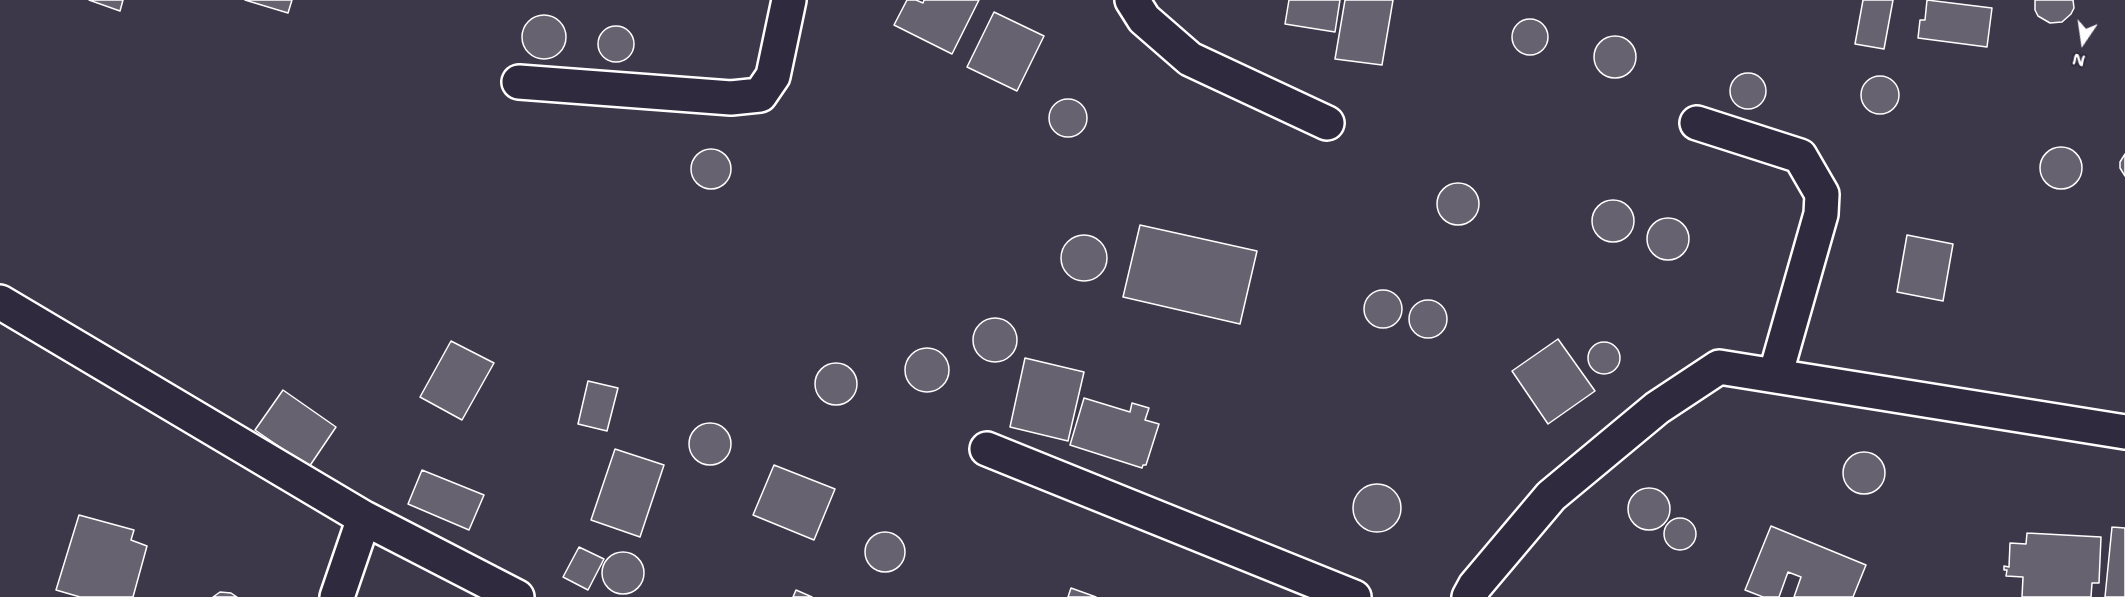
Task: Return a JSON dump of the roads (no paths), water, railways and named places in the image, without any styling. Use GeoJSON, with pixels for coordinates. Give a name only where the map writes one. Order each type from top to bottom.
{"type":"FeatureCollection","features":[{"type":"Feature","properties":{"kind":"street"},"geometry":{"type":"LineString","coordinates":[[519,82],[731,98],[760,95],[773,76],[789,0]]}},
{"type":"Feature","properties":{"kind":"street"},"geometry":{"type":"LineString","coordinates":[[1132,0],[1144,20],[1190,58],[1327,123]]}},
{"type":"Feature","properties":{"kind":"street"},"geometry":{"type":"LineString","coordinates":[[1697,123],[1800,156],[1822,194],[1821,214],[1775,376]]}},
{"type":"Feature","properties":{"kind":"street"},"geometry":{"type":"LineString","coordinates":[[0,302],[364,518],[517,597]]}},
{"type":"Feature","properties":{"kind":"street"},"geometry":{"type":"LineString","coordinates":[[1469,597],[1475,586],[1551,496],[1657,408],[1719,367],[2125,432]]}},
{"type":"Feature","properties":{"kind":"street"},"geometry":{"type":"LineString","coordinates":[[987,449],[1354,597]]}},
{"type":"Feature","properties":{"kind":"street"},"geometry":{"type":"LineString","coordinates":[[337,597],[364,518]]}}]}
